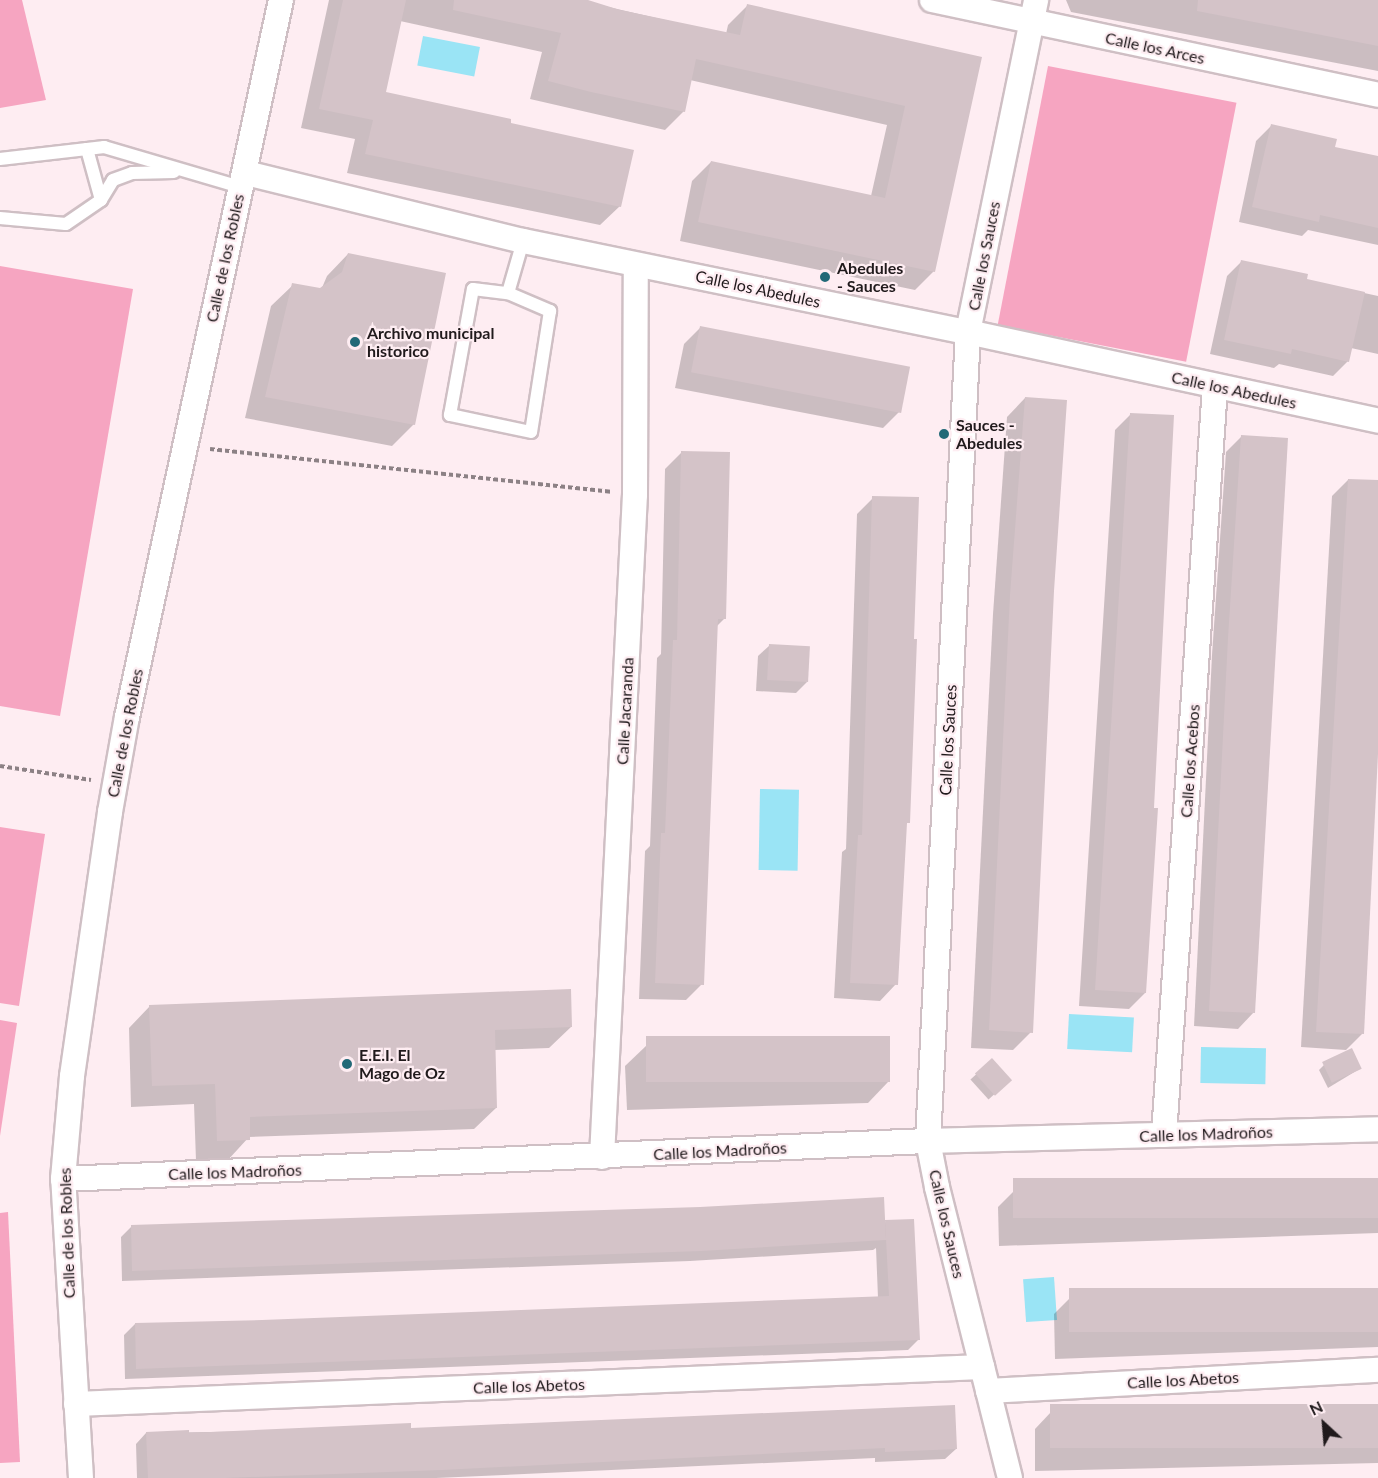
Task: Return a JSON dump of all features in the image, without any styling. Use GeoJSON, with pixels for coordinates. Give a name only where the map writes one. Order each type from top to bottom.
{"type":"FeatureCollection","features":[{"type":"Feature","properties":{"kind":"street","name":"Calle de los Robles"},"geometry":{"type":"LineString","coordinates":[[81,1478],[63,1179],[72,1076],[110,812],[127,717],[281,0]]}},
{"type":"Feature","properties":{"kind":"street","name":"Calle los Arces"},"geometry":{"type":"LineString","coordinates":[[932,0],[1034,11],[1378,95]]}},
{"type":"Feature","properties":{"kind":"street","name":"Calle los Sauces"},"geometry":{"type":"LineString","coordinates":[[1010,1478],[936,1187],[928,1141],[968,332],[1034,11]]}},
{"type":"Feature","properties":{"kind":"street","name":"Calle los Abedules"},"geometry":{"type":"LineString","coordinates":[[243,180],[636,265],[968,332],[1378,422]]}},
{"type":"Feature","properties":{"kind":"street","name":"Calle Jacaranda"},"geometry":{"type":"LineString","coordinates":[[602,1156],[635,495],[636,265]]}},
{"type":"Feature","properties":{"kind":"street","name":"Calle los Acebos"},"geometry":{"type":"LineString","coordinates":[[1164,1135],[1215,386]]}},
{"type":"Feature","properties":{"kind":"street","name":"Calle los Madroños"},"geometry":{"type":"LineString","coordinates":[[63,1179],[928,1141],[1378,1129]]}},
{"type":"Feature","properties":{"kind":"street","name":"Calle los Abetos"},"geometry":{"type":"LineString","coordinates":[[76,1404],[982,1367]]}},
{"type":"Feature","properties":{"kind":"street","name":"Calle los Abetos"},"geometry":{"type":"LineString","coordinates":[[988,1391],[1378,1370]]}},
{"type":"Feature","properties":{"kind":"lane"},"geometry":{"type":"LineString","coordinates":[[0,159],[104,147],[186,172],[243,180]]}},
{"type":"Feature","properties":{"kind":"lane"},"geometry":{"type":"LineString","coordinates":[[87,149],[101,200]]}},
{"type":"Feature","properties":{"kind":"lane"},"geometry":{"type":"LineString","coordinates":[[0,218],[66,224],[101,200],[113,180],[132,173],[186,172]]}},
{"type":"Feature","properties":{"kind":"lane"},"geometry":{"type":"LineString","coordinates":[[508,292],[523,241]]}},
{"type":"Feature","properties":{"kind":"lane"},"geometry":{"type":"LineString","coordinates":[[473,289],[508,292],[550,311],[531,432],[450,415],[473,289]]}},
{"type":"Feature","properties":{"kind":"path"},"geometry":{"type":"LineString","coordinates":[[184,447],[635,495]]}},
{"type":"Feature","properties":{"kind":"path"},"geometry":{"type":"LineString","coordinates":[[0,766],[95,780]]}},
{"type":"Feature","properties":{"kind":"shaded area"},"geometry":{"type":"Polygon","coordinates":[[[0,0],[22,0],[46,100],[0,108],[0,0]]]}},
{"type":"Feature","properties":{"kind":"shaded area"},"geometry":{"type":"Polygon","coordinates":[[[1048,66],[1236,103],[1186,362],[998,325],[1048,66]]]}},
{"type":"Feature","properties":{"kind":"shaded area"},"geometry":{"type":"Polygon","coordinates":[[[0,266],[133,289],[60,716],[0,706],[0,266]]]}},
{"type":"Feature","properties":{"kind":"shaded area"},"geometry":{"type":"Polygon","coordinates":[[[0,827],[45,834],[19,1006],[0,1003],[0,827]]]}},
{"type":"Feature","properties":{"kind":"shaded area"},"geometry":{"type":"Polygon","coordinates":[[[0,1020],[17,1023],[0,1136],[0,1020]]]}},
{"type":"Feature","properties":{"kind":"shaded area"},"geometry":{"type":"Polygon","coordinates":[[[8,1212],[20,1462],[0,1463],[0,1213],[8,1212]]]}},
{"type":"Feature","properties":{"kind":"water"},"geometry":{"type":"Polygon","coordinates":[[[423,36],[480,47],[474,77],[417,65],[423,36]]]}},
{"type":"Feature","properties":{"kind":"water"},"geometry":{"type":"Polygon","coordinates":[[[760,789],[799,790],[798,871],[759,870],[760,789]]]}},
{"type":"Feature","properties":{"kind":"water"},"geometry":{"type":"Polygon","coordinates":[[[1069,1014],[1134,1017],[1132,1052],[1067,1049],[1069,1014]]]}},
{"type":"Feature","properties":{"kind":"water"},"geometry":{"type":"Polygon","coordinates":[[[1201,1047],[1266,1048],[1265,1084],[1200,1083],[1201,1047]]]}},
{"type":"Feature","properties":{"kind":"water"},"geometry":{"type":"Polygon","coordinates":[[[1054,1277],[1057,1320],[1026,1322],[1023,1279],[1054,1277]]]}},
{"type":"Feature","properties":{"kind":"building"},"geometry":{"type":"Polygon","coordinates":[[[343,0],[406,0],[386,92],[511,119],[511,123],[634,150],[621,207],[365,154],[373,120],[319,109],[343,0]]]}},
{"type":"Feature","properties":{"kind":"building"},"geometry":{"type":"Polygon","coordinates":[[[454,0],[588,0],[620,10],[740,35],[747,4],[982,57],[935,272],[698,222],[711,161],[885,198],[905,106],[696,59],[685,112],[591,92],[548,81],[561,33],[453,10],[454,0]]]}},
{"type":"Feature","properties":{"kind":"building"},"geometry":{"type":"Polygon","coordinates":[[[1198,0],[1378,0],[1378,46],[1197,11],[1198,0]]]}},
{"type":"Feature","properties":{"kind":"building"},"geometry":{"type":"Polygon","coordinates":[[[1271,124],[1337,139],[1335,147],[1378,156],[1378,228],[1320,215],[1319,222],[1252,207],[1271,124]]]}},
{"type":"Feature","properties":{"kind":"building","name":"Archivo municipal historico"},"geometry":{"type":"Polygon","coordinates":[[[348,253],[446,273],[415,425],[265,397],[292,283],[320,288],[342,272],[348,253]]]}},
{"type":"Feature","properties":{"kind":"building"},"geometry":{"type":"Polygon","coordinates":[[[1241,260],[1308,274],[1307,279],[1365,292],[1349,362],[1292,349],[1291,354],[1224,340],[1241,260]]]}},
{"type":"Feature","properties":{"kind":"building"},"geometry":{"type":"Polygon","coordinates":[[[700,326],[910,367],[901,413],[691,372],[700,326]]]}},
{"type":"Feature","properties":{"kind":"building"},"geometry":{"type":"Polygon","coordinates":[[[1025,397],[1067,400],[1054,591],[1033,1033],[989,1030],[1010,595],[1025,397]]]}},
{"type":"Feature","properties":{"kind":"building"},"geometry":{"type":"Polygon","coordinates":[[[1130,413],[1174,415],[1154,808],[1158,808],[1146,993],[1095,990],[1130,413]]]}},
{"type":"Feature","properties":{"kind":"building"},"geometry":{"type":"Polygon","coordinates":[[[1241,435],[1288,438],[1255,1013],[1209,1011],[1241,435]]]}},
{"type":"Feature","properties":{"kind":"building"},"geometry":{"type":"Polygon","coordinates":[[[681,451],[730,452],[726,619],[718,619],[704,985],[655,983],[661,833],[665,833],[673,640],[677,640],[681,451]]]}},
{"type":"Feature","properties":{"kind":"building"},"geometry":{"type":"Polygon","coordinates":[[[1348,479],[1378,480],[1378,754],[1364,1034],[1316,1032],[1348,479]]]}},
{"type":"Feature","properties":{"kind":"building"},"geometry":{"type":"Polygon","coordinates":[[[872,496],[919,497],[914,639],[917,639],[910,823],[907,823],[898,985],[850,983],[858,835],[862,835],[872,496]]]}},
{"type":"Feature","properties":{"kind":"building"},"geometry":{"type":"Polygon","coordinates":[[[769,644],[810,646],[808,682],[767,680],[769,644]]]}},
{"type":"Feature","properties":{"kind":"building","name":"E.E.I. El Mago de Oz"},"geometry":{"type":"Polygon","coordinates":[[[571,989],[572,1027],[495,1030],[497,1108],[250,1117],[250,1140],[217,1141],[215,1084],[152,1086],[149,1005],[571,989]]]}},
{"type":"Feature","properties":{"kind":"building"},"geometry":{"type":"Polygon","coordinates":[[[646,1036],[890,1036],[890,1082],[646,1082],[646,1036]]]}},
{"type":"Feature","properties":{"kind":"building"},"geometry":{"type":"Polygon","coordinates":[[[1352,1048],[1362,1069],[1332,1083],[1322,1062],[1352,1048]]]}},
{"type":"Feature","properties":{"kind":"building"},"geometry":{"type":"Polygon","coordinates":[[[992,1058],[1012,1080],[995,1096],[975,1073],[992,1058]]]}},
{"type":"Feature","properties":{"kind":"building"},"geometry":{"type":"Polygon","coordinates":[[[1013,1178],[1378,1178],[1378,1218],[1013,1218],[1013,1178]]]}},
{"type":"Feature","properties":{"kind":"building"},"geometry":{"type":"Polygon","coordinates":[[[884,1197],[886,1240],[701,1251],[132,1271],[131,1225],[700,1207],[884,1197]]]}},
{"type":"Feature","properties":{"kind":"building"},"geometry":{"type":"Polygon","coordinates":[[[914,1219],[920,1340],[136,1369],[135,1323],[889,1296],[885,1220],[914,1219]]]}},
{"type":"Feature","properties":{"kind":"building"},"geometry":{"type":"Polygon","coordinates":[[[1069,1288],[1378,1288],[1378,1332],[1069,1332],[1069,1288]]]}},
{"type":"Feature","properties":{"kind":"building"},"geometry":{"type":"Polygon","coordinates":[[[1050,1404],[1378,1404],[1378,1448],[1050,1448],[1050,1404]]]}},
{"type":"Feature","properties":{"kind":"building"},"geometry":{"type":"Polygon","coordinates":[[[955,1405],[957,1449],[885,1452],[885,1448],[442,1470],[225,1478],[148,1478],[146,1432],[189,1430],[189,1433],[411,1423],[411,1428],[955,1405]]]}},
{"type":"Feature","properties":{"kind":"place","name":"Abedules - Sauces"},"geometry":{"type":"Point","coordinates":[825,277]}},
{"type":"Feature","properties":{"kind":"place","name":"Archivo municipal historico"},"geometry":{"type":"Point","coordinates":[355,342]}},
{"type":"Feature","properties":{"kind":"place","name":"Sauces - Abedules"},"geometry":{"type":"Point","coordinates":[944,434]}},
{"type":"Feature","properties":{"kind":"place","name":"E.E.I. El Mago de Oz"},"geometry":{"type":"Point","coordinates":[347,1064]}}]}
